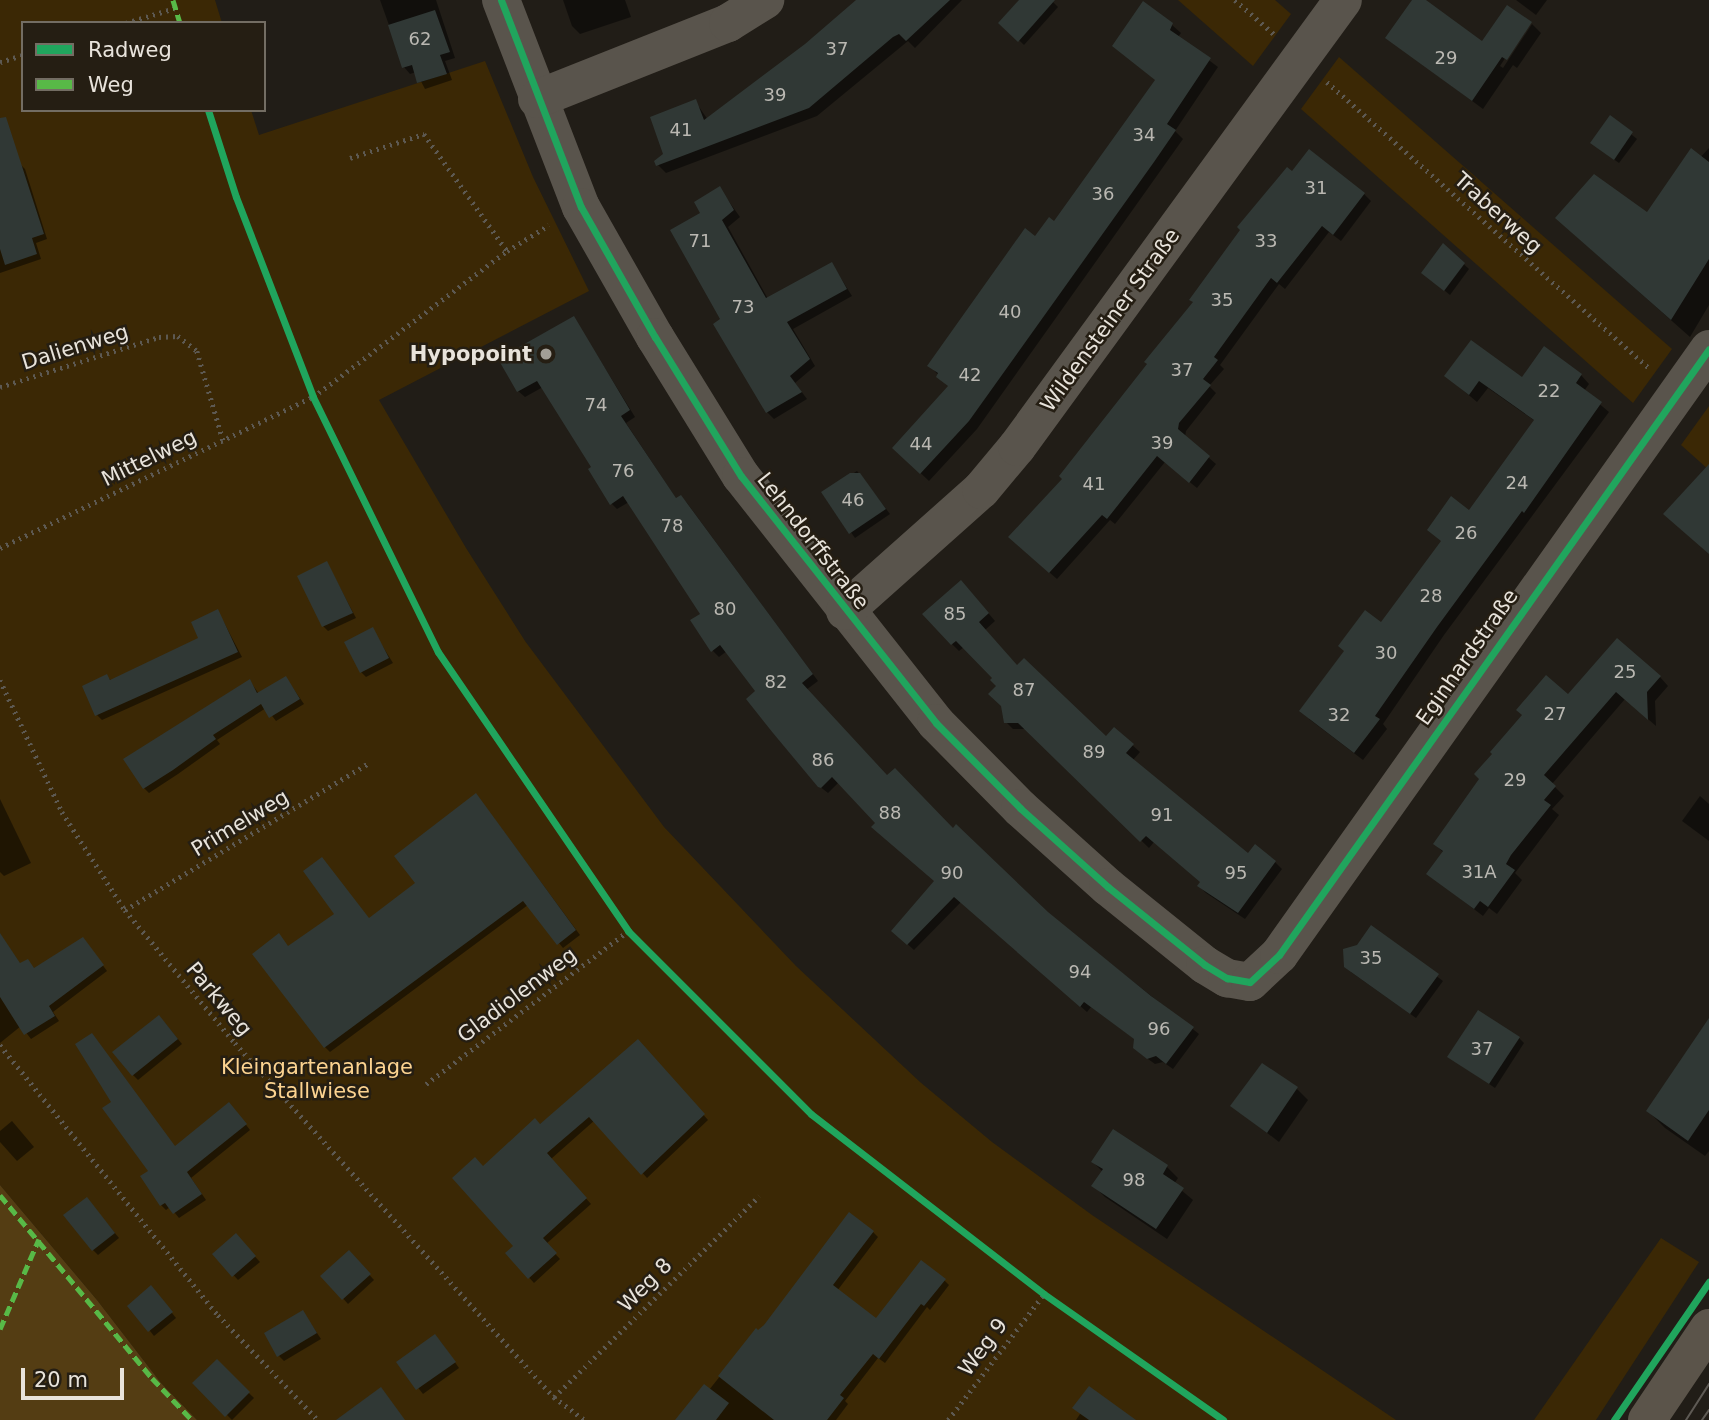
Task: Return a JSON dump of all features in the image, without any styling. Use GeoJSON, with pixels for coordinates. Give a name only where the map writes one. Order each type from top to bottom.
{"type":"FeatureCollection","features":[{"type":"Feature","properties":{"kind":"main road"},"geometry":{"type":"LineString","coordinates":[[1647,1420],[1709,1328]]}},
{"type":"Feature","properties":{"kind":"street","name":"Lehndorffstraße"},"geometry":{"type":"LineString","coordinates":[[501,0],[537,99],[581,206],[655,337],[741,476],[936,723],[1020,808],[1108,887],[1205,965],[1227,978],[1250,982]]}},
{"type":"Feature","properties":{"kind":"street"},"geometry":{"type":"LineString","coordinates":[[537,99],[728,23],[765,0]]}},
{"type":"Feature","properties":{"kind":"street","name":"Wildensteiner Straße"},"geometry":{"type":"LineString","coordinates":[[845,611],[981,490],[1017,447],[1343,0]]}},
{"type":"Feature","properties":{"kind":"street","name":"Eginhardstraße"},"geometry":{"type":"LineString","coordinates":[[1250,982],[1279,955],[1709,349]]}},
{"type":"Feature","properties":{"kind":"path"},"geometry":{"type":"LineString","coordinates":[[1235,0],[1277,38]]}},
{"type":"Feature","properties":{"kind":"path"},"geometry":{"type":"LineString","coordinates":[[133,21],[175,8]]}},
{"type":"Feature","properties":{"kind":"path"},"geometry":{"type":"LineString","coordinates":[[0,62],[21,56]]}},
{"type":"Feature","properties":{"kind":"path"},"geometry":{"type":"LineString","coordinates":[[350,158],[424,134],[507,251]]}},
{"type":"Feature","properties":{"kind":"path"},"geometry":{"type":"LineString","coordinates":[[0,1045],[218,1315],[318,1420]]}},
{"type":"Feature","properties":{"kind":"green space","name":"Kleingartenanlage Stallwiese"},"geometry":{"type":"Polygon","coordinates":[[[0,0],[215,0],[221,21],[21,21],[21,112],[252,112],[259,135],[485,61],[533,177],[589,291],[379,400],[466,548],[525,641],[664,827],[796,966],[920,1082],[992,1142],[1092,1215],[1396,1420],[197,1420],[161,1383],[97,1300],[0,1185],[0,0]]]}},
{"type":"Feature","properties":{"kind":"green space"},"geometry":{"type":"Polygon","coordinates":[[[1178,0],[1275,0],[1291,14],[1253,66],[1178,0]]]}},
{"type":"Feature","properties":{"kind":"green space"},"geometry":{"type":"Polygon","coordinates":[[[1339,57],[1672,349],[1633,403],[1301,109],[1339,57]]]}},
{"type":"Feature","properties":{"kind":"green space"},"geometry":{"type":"Polygon","coordinates":[[[1709,406],[1709,470],[1681,445],[1709,406]]]}},
{"type":"Feature","properties":{"kind":"green space"},"geometry":{"type":"Polygon","coordinates":[[[1661,1238],[1699,1262],[1596,1420],[1534,1420],[1661,1238]]]}},
{"type":"Feature","properties":{"kind":"shaded area"},"geometry":{"type":"Polygon","coordinates":[[[0,1185],[97,1300],[161,1383],[197,1420],[0,1420],[0,1185]]]}},
{"type":"Feature","properties":{"kind":"building"},"geometry":{"type":"Polygon","coordinates":[[[856,0],[950,0],[906,41],[899,34],[893,37],[809,108],[656,166],[654,161],[663,154],[650,117],[696,99],[704,120],[805,44],[856,0]]]}},
{"type":"Feature","properties":{"kind":"building"},"geometry":{"type":"Polygon","coordinates":[[[1019,0],[1055,0],[1018,42],[998,23],[1019,0]]]}},
{"type":"Feature","properties":{"kind":"building"},"geometry":{"type":"Polygon","coordinates":[[[1412,0],[1426,0],[1482,41],[1507,5],[1532,22],[1507,60],[1502,57],[1472,101],[1385,38],[1412,0]]]}},
{"type":"Feature","properties":{"kind":"building"},"geometry":{"type":"Polygon","coordinates":[[[1143,1],[1173,23],[1170,30],[1211,58],[1167,124],[1176,130],[1154,162],[969,421],[920,474],[892,448],[948,386],[936,377],[938,373],[927,366],[1025,228],[1035,236],[1049,217],[1054,221],[1155,80],[1112,46],[1143,1]]]}},
{"type":"Feature","properties":{"kind":"building"},"geometry":{"type":"Polygon","coordinates":[[[435,10],[450,52],[440,55],[447,74],[417,83],[412,65],[402,68],[388,25],[435,10]]]}},
{"type":"Feature","properties":{"kind":"building"},"geometry":{"type":"Polygon","coordinates":[[[1610,115],[1633,132],[1614,160],[1590,143],[1610,115]]]}},
{"type":"Feature","properties":{"kind":"building"},"geometry":{"type":"Polygon","coordinates":[[[6,117],[44,234],[32,238],[37,254],[5,265],[0,249],[0,118],[6,117]]]}},
{"type":"Feature","properties":{"kind":"building"},"geometry":{"type":"Polygon","coordinates":[[[1691,148],[1709,162],[1709,259],[1671,320],[1555,218],[1594,174],[1647,212],[1691,148]]]}},
{"type":"Feature","properties":{"kind":"building"},"geometry":{"type":"Polygon","coordinates":[[[1309,149],[1365,193],[1333,235],[1322,226],[1277,283],[1271,278],[1214,357],[1218,360],[1203,379],[1211,385],[1179,423],[1178,429],[1210,456],[1189,483],[1157,456],[1107,519],[1102,515],[1049,573],[1008,537],[1062,479],[1059,476],[1147,364],[1144,362],[1193,302],[1189,300],[1240,230],[1237,227],[1287,167],[1292,171],[1309,149]]]}},
{"type":"Feature","properties":{"kind":"building"},"geometry":{"type":"Polygon","coordinates":[[[720,186],[734,210],[722,220],[766,298],[832,262],[847,289],[787,322],[810,359],[790,376],[802,392],[766,413],[713,324],[720,319],[670,230],[700,213],[694,202],[720,186]]]}},
{"type":"Feature","properties":{"kind":"building"},"geometry":{"type":"Polygon","coordinates":[[[1443,243],[1465,263],[1444,291],[1421,273],[1443,243]]]}},
{"type":"Feature","properties":{"kind":"building"},"geometry":{"type":"Polygon","coordinates":[[[574,316],[630,410],[621,416],[676,498],[681,495],[813,674],[802,683],[887,775],[895,768],[953,828],[956,824],[1048,912],[1151,996],[1194,1027],[1166,1064],[1156,1056],[1147,1059],[1133,1048],[1134,1039],[1084,1002],[1080,1007],[954,897],[907,945],[891,931],[934,881],[871,827],[875,823],[832,777],[821,788],[818,787],[746,699],[755,691],[720,645],[711,652],[690,620],[700,614],[623,496],[610,505],[588,469],[591,467],[537,381],[517,392],[498,359],[574,316]]]}},
{"type":"Feature","properties":{"kind":"building"},"geometry":{"type":"Polygon","coordinates":[[[1471,340],[1522,377],[1544,346],[1582,374],[1576,383],[1602,402],[1524,513],[1522,511],[1437,627],[1375,716],[1380,719],[1354,753],[1299,711],[1344,651],[1338,646],[1365,610],[1381,622],[1441,541],[1427,530],[1451,496],[1469,510],[1534,420],[1479,381],[1469,395],[1444,376],[1471,340]]]}},
{"type":"Feature","properties":{"kind":"building"},"geometry":{"type":"Polygon","coordinates":[[[1709,464],[1709,554],[1663,514],[1709,464]]]}},
{"type":"Feature","properties":{"kind":"building"},"geometry":{"type":"Polygon","coordinates":[[[850,473],[860,473],[886,509],[849,534],[821,492],[850,473]]]}},
{"type":"Feature","properties":{"kind":"building"},"geometry":{"type":"Polygon","coordinates":[[[327,561],[353,613],[322,627],[297,576],[327,561]]]}},
{"type":"Feature","properties":{"kind":"building"},"geometry":{"type":"Polygon","coordinates":[[[961,580],[989,613],[979,622],[1017,665],[1024,658],[1106,736],[1114,727],[1134,744],[1126,753],[1248,853],[1255,844],[1276,861],[1238,913],[1197,886],[1200,882],[1146,836],[1140,842],[1018,723],[1004,723],[1001,706],[988,694],[996,686],[990,680],[992,678],[956,641],[951,645],[922,614],[961,580]]]}},
{"type":"Feature","properties":{"kind":"building"},"geometry":{"type":"Polygon","coordinates":[[[218,609],[238,652],[95,716],[82,686],[107,674],[110,680],[198,638],[191,622],[218,609]]]}},
{"type":"Feature","properties":{"kind":"building"},"geometry":{"type":"Polygon","coordinates":[[[373,627],[389,658],[360,673],[344,642],[373,627]]]}},
{"type":"Feature","properties":{"kind":"building"},"geometry":{"type":"Polygon","coordinates":[[[1617,638],[1661,676],[1647,692],[1648,720],[1616,692],[1544,775],[1556,786],[1544,800],[1551,805],[1511,855],[1506,864],[1515,870],[1488,907],[1480,901],[1474,909],[1426,874],[1443,851],[1433,844],[1479,779],[1474,774],[1522,715],[1516,710],[1546,675],[1568,694],[1617,638]]]}},
{"type":"Feature","properties":{"kind":"building"},"geometry":{"type":"Polygon","coordinates":[[[286,676],[300,699],[269,718],[261,704],[213,735],[216,739],[143,789],[123,759],[250,679],[257,693],[286,676]]]}},
{"type":"Feature","properties":{"kind":"building"},"geometry":{"type":"Polygon","coordinates":[[[476,793],[576,930],[557,945],[523,901],[324,1048],[252,954],[279,933],[288,946],[334,914],[303,871],[322,857],[369,918],[415,883],[394,856],[476,793]]]}},
{"type":"Feature","properties":{"kind":"building"},"geometry":{"type":"Polygon","coordinates":[[[1371,925],[1439,974],[1410,1014],[1344,967],[1343,949],[1357,945],[1371,925]]]}},
{"type":"Feature","properties":{"kind":"building"},"geometry":{"type":"Polygon","coordinates":[[[0,933],[20,963],[28,959],[34,968],[83,937],[104,965],[49,1006],[55,1016],[24,1035],[0,997],[0,933]]]}},
{"type":"Feature","properties":{"kind":"building"},"geometry":{"type":"Polygon","coordinates":[[[1478,1010],[1520,1037],[1489,1084],[1447,1057],[1478,1010]]]}},
{"type":"Feature","properties":{"kind":"building"},"geometry":{"type":"Polygon","coordinates":[[[159,1015],[178,1039],[132,1076],[112,1052],[159,1015]]]}},
{"type":"Feature","properties":{"kind":"building"},"geometry":{"type":"Polygon","coordinates":[[[1709,1018],[1709,1110],[1688,1141],[1646,1111],[1709,1018]]]}},
{"type":"Feature","properties":{"kind":"building"},"geometry":{"type":"Polygon","coordinates":[[[92,1033],[175,1146],[229,1102],[247,1124],[187,1172],[202,1194],[173,1214],[165,1203],[160,1206],[140,1176],[148,1171],[102,1108],[111,1102],[75,1044],[92,1033]]]}},
{"type":"Feature","properties":{"kind":"building"},"geometry":{"type":"Polygon","coordinates":[[[638,1039],[705,1114],[641,1175],[589,1117],[547,1153],[587,1198],[543,1238],[557,1253],[528,1279],[505,1253],[513,1246],[452,1178],[475,1157],[483,1166],[535,1118],[540,1124],[638,1039]]]}},
{"type":"Feature","properties":{"kind":"building"},"geometry":{"type":"Polygon","coordinates":[[[1262,1063],[1298,1087],[1267,1133],[1230,1106],[1262,1063]]]}},
{"type":"Feature","properties":{"kind":"building"},"geometry":{"type":"Polygon","coordinates":[[[1113,1129],[1168,1165],[1163,1174],[1184,1188],[1156,1229],[1091,1186],[1103,1169],[1091,1162],[1113,1129]]]}},
{"type":"Feature","properties":{"kind":"building"},"geometry":{"type":"Polygon","coordinates":[[[87,1197],[115,1233],[92,1251],[63,1215],[87,1197]]]}},
{"type":"Feature","properties":{"kind":"building"},"geometry":{"type":"Polygon","coordinates":[[[849,1212],[874,1231],[833,1285],[876,1318],[921,1260],[946,1279],[924,1306],[921,1304],[879,1359],[873,1354],[840,1395],[844,1398],[827,1420],[774,1420],[718,1376],[756,1328],[758,1330],[764,1325],[849,1212]]]}},
{"type":"Feature","properties":{"kind":"building"},"geometry":{"type":"Polygon","coordinates":[[[236,1233],[256,1256],[232,1277],[212,1254],[236,1233]]]}},
{"type":"Feature","properties":{"kind":"building"},"geometry":{"type":"Polygon","coordinates":[[[349,1250],[371,1274],[342,1300],[320,1276],[349,1250]]]}},
{"type":"Feature","properties":{"kind":"building"},"geometry":{"type":"Polygon","coordinates":[[[151,1285],[173,1312],[148,1332],[127,1306],[151,1285]]]}},
{"type":"Feature","properties":{"kind":"building"},"geometry":{"type":"Polygon","coordinates":[[[303,1310],[317,1333],[277,1357],[264,1333],[303,1310]]]}},
{"type":"Feature","properties":{"kind":"building"},"geometry":{"type":"Polygon","coordinates":[[[435,1334],[456,1362],[416,1390],[396,1362],[435,1334]]]}},
{"type":"Feature","properties":{"kind":"building"},"geometry":{"type":"Polygon","coordinates":[[[217,1359],[250,1392],[225,1417],[192,1383],[217,1359]]]}},
{"type":"Feature","properties":{"kind":"building"},"geometry":{"type":"Polygon","coordinates":[[[704,1384],[729,1403],[716,1420],[675,1420],[704,1384]]]}},
{"type":"Feature","properties":{"kind":"building"},"geometry":{"type":"Polygon","coordinates":[[[1089,1386],[1136,1420],[1089,1420],[1072,1408],[1089,1386]]]}},
{"type":"Feature","properties":{"kind":"building"},"geometry":{"type":"Polygon","coordinates":[[[381,1387],[405,1420],[336,1420],[381,1387]]]}},
{"type":"Feature","properties":{"kind":"tram line"},"geometry":{"type":"LineString","coordinates":[[1686,1420],[1709,1384]]}},
{"type":"Feature","properties":{"kind":"tram line"},"geometry":{"type":"LineString","coordinates":[[1702,1420],[1709,1410]]}},
{"type":"Feature","properties":{"kind":"marked path"},"geometry":{"type":"LineString","coordinates":[[173,0],[179,21]]}},
{"type":"Feature","properties":{"kind":"marked path"},"geometry":{"type":"LineString","coordinates":[[0,1195],[152,1378],[192,1420]]}},
{"type":"Feature","properties":{"kind":"marked path"},"geometry":{"type":"LineString","coordinates":[[0,1329],[39,1239]]}},
{"type":"Feature","properties":{"kind":"cycle path"},"geometry":{"type":"LineString","coordinates":[[501,0],[581,207],[655,337],[741,476],[936,723],[1020,808],[1108,887],[1205,965],[1227,978],[1250,982],[1279,955],[1709,349]]}},
{"type":"Feature","properties":{"kind":"cycle path"},"geometry":{"type":"LineString","coordinates":[[209,112],[236,197],[313,397],[438,652],[628,931],[811,1114],[1044,1294],[1223,1420]]}},
{"type":"Feature","properties":{"kind":"cycle path"},"geometry":{"type":"LineString","coordinates":[[1614,1420],[1709,1282]]}},
{"type":"Feature","properties":{"kind":"place","name":"Hypopoint"},"geometry":{"type":"Point","coordinates":[546,354]}}]}
